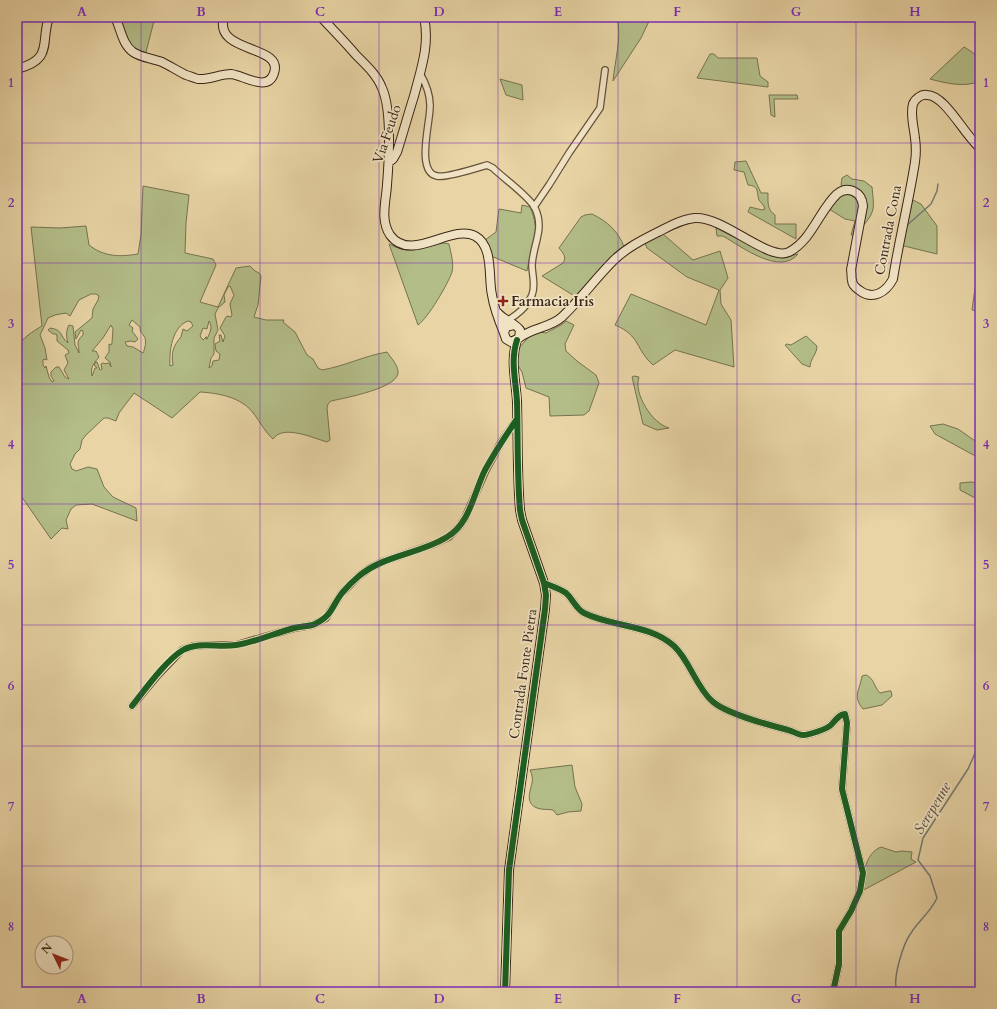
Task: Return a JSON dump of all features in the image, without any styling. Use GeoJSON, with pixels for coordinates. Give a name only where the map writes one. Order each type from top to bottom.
{"type":"FeatureCollection","features":[{"type":"Feature","properties":{"kind":"main road"},"geometry":{"type":"LineString","coordinates":[[17,69],[30,65],[40,55],[45,45],[49,17]]}},
{"type":"Feature","properties":{"kind":"main road"},"geometry":{"type":"LineString","coordinates":[[115,17],[127,45],[132,51],[141,56],[160,61],[197,79],[232,74],[257,82],[267,81],[272,78],[274,65],[272,61],[262,53],[231,40],[226,36],[222,27],[224,17]]}},
{"type":"Feature","properties":{"kind":"main road"},"geometry":{"type":"LineString","coordinates":[[321,17],[370,69],[383,89],[388,113],[389,162]]}},
{"type":"Feature","properties":{"kind":"main road","name":"Via Feudo"},"geometry":{"type":"LineString","coordinates":[[424,17],[426,28],[424,59],[397,152],[393,159],[389,162],[384,210],[385,224],[390,235],[397,241],[407,246],[422,244],[462,234],[471,234],[479,238],[486,248],[491,295],[513,363]]}},
{"type":"Feature","properties":{"kind":"main road","name":"Contrada Cona"},"geometry":{"type":"LineString","coordinates":[[518,339],[529,331],[557,321],[623,252],[668,227],[685,220],[705,218],[720,223],[761,246],[783,254],[789,252],[799,244],[834,198],[846,190],[855,192],[859,195],[863,206],[851,270],[852,281],[856,288],[863,293],[869,295],[882,293],[889,287],[893,280],[915,161],[915,139],[912,108],[918,97],[931,95],[939,100],[948,108],[972,140],[980,148]]}},
{"type":"Feature","properties":{"kind":"main road"},"geometry":{"type":"LineString","coordinates":[[495,309],[521,333],[514,352],[513,363]]}},
{"type":"Feature","properties":{"kind":"main road"},"geometry":{"type":"LineString","coordinates":[[513,324],[506,328],[505,336],[512,342],[518,339]]}},
{"type":"Feature","properties":{"kind":"main road","name":"Contrada Cona"},"geometry":{"type":"LineString","coordinates":[[513,324],[540,327]]}},
{"type":"Feature","properties":{"kind":"main road","name":"Contrada Fonte Pietra"},"geometry":{"type":"LineString","coordinates":[[505,992],[509,870],[546,595],[544,583],[522,520],[520,510],[517,399],[513,363]]}},
{"type":"Feature","properties":{"kind":"street"},"geometry":{"type":"LineString","coordinates":[[534,207],[600,108],[605,70]]}},
{"type":"Feature","properties":{"kind":"street"},"geometry":{"type":"LineString","coordinates":[[420,73],[424,80],[431,104],[425,161],[432,174],[442,176],[487,165],[493,168],[534,207],[538,220],[539,231],[532,266],[534,284],[533,294],[513,324]]}},
{"type":"Feature","properties":{"kind":"street"},"geometry":{"type":"LineString","coordinates":[[132,706],[158,675],[182,650],[193,646],[236,645],[295,628],[313,625],[326,618],[341,594],[359,576],[370,568],[448,537],[459,527],[465,518],[486,470],[500,444],[517,419]]}},
{"type":"Feature","properties":{"kind":"street"},"geometry":{"type":"LineString","coordinates":[[544,583],[566,593],[582,613],[664,638],[682,655],[696,679],[712,701],[730,712],[769,726],[803,735],[830,726],[839,715],[844,714],[847,723],[842,789],[863,873],[860,891],[851,911],[839,931],[839,964],[834,992]]}},
{"type":"Feature","properties":{"kind":"green space"},"geometry":{"type":"Polygon","coordinates":[[[118,17],[137,17],[138,19],[155,17],[145,56],[128,45],[118,17]]]}},
{"type":"Feature","properties":{"kind":"green space"},"geometry":{"type":"Polygon","coordinates":[[[617,17],[651,17],[641,38],[613,81],[619,33],[617,17]]]}},
{"type":"Feature","properties":{"kind":"green space"},"geometry":{"type":"Polygon","coordinates":[[[964,47],[973,53],[977,58],[980,68],[980,81],[962,84],[930,79],[964,47]]]}},
{"type":"Feature","properties":{"kind":"green space"},"geometry":{"type":"Polygon","coordinates":[[[710,54],[714,54],[718,58],[757,58],[760,76],[768,82],[768,87],[697,78],[710,54]]]}},
{"type":"Feature","properties":{"kind":"green space"},"geometry":{"type":"Polygon","coordinates":[[[500,79],[522,85],[523,100],[506,95],[500,79]]]}},
{"type":"Feature","properties":{"kind":"green space"},"geometry":{"type":"Polygon","coordinates":[[[769,95],[797,95],[798,99],[774,99],[775,117],[771,115],[769,95]]]}},
{"type":"Feature","properties":{"kind":"green space"},"geometry":{"type":"Polygon","coordinates":[[[746,161],[761,193],[768,193],[768,206],[775,215],[775,224],[796,224],[796,239],[748,212],[750,207],[762,210],[765,209],[759,200],[756,188],[748,185],[744,172],[734,170],[735,162],[746,161]]]}},
{"type":"Feature","properties":{"kind":"green space"},"geometry":{"type":"Polygon","coordinates":[[[847,175],[852,179],[864,181],[872,187],[872,213],[862,227],[865,210],[855,189],[849,186],[843,187],[841,185],[842,178],[847,175]]]}},
{"type":"Feature","properties":{"kind":"green space"},"geometry":{"type":"Polygon","coordinates":[[[143,186],[189,195],[185,253],[213,259],[216,265],[200,302],[218,307],[236,268],[250,266],[261,276],[258,305],[254,317],[266,320],[284,320],[283,322],[295,332],[307,355],[313,359],[318,368],[322,370],[387,352],[397,368],[397,377],[382,387],[359,395],[331,401],[327,408],[330,440],[327,442],[291,432],[278,435],[273,439],[249,408],[236,400],[222,395],[200,392],[172,418],[134,393],[119,413],[116,421],[104,418],[86,435],[82,440],[80,449],[75,454],[70,464],[72,469],[76,471],[88,467],[97,469],[104,487],[113,497],[136,508],[137,521],[92,504],[76,505],[71,509],[66,520],[68,529],[62,528],[51,539],[17,490],[17,348],[25,338],[42,326],[31,227],[60,228],[86,226],[89,245],[100,252],[119,256],[138,254],[141,235],[143,186]],[[230,286],[224,295],[225,302],[218,308],[215,314],[218,330],[214,338],[214,354],[211,358],[209,368],[212,366],[213,361],[219,360],[220,354],[216,351],[215,344],[220,341],[219,335],[221,335],[223,342],[225,336],[220,328],[226,317],[231,317],[232,315],[230,304],[234,295],[230,286]],[[91,294],[79,300],[70,316],[66,313],[48,318],[40,335],[45,348],[47,360],[43,360],[43,365],[45,368],[46,366],[52,382],[54,381],[51,376],[51,372],[56,367],[59,367],[65,377],[69,379],[64,370],[68,363],[65,355],[69,353],[68,350],[57,341],[56,334],[53,334],[48,330],[50,328],[57,330],[68,343],[67,329],[69,325],[73,326],[75,345],[79,353],[78,341],[83,335],[83,331],[81,330],[76,339],[75,332],[92,318],[93,309],[99,296],[96,294],[91,294]],[[132,320],[129,325],[133,328],[132,331],[138,339],[135,342],[125,342],[127,346],[133,347],[143,353],[145,338],[140,330],[140,327],[132,320]],[[188,321],[178,328],[171,347],[170,366],[173,365],[173,350],[181,337],[183,329],[187,331],[193,326],[191,322],[188,321]],[[209,321],[207,329],[203,328],[200,336],[203,340],[206,337],[207,339],[210,332],[211,326],[209,321]],[[111,325],[103,338],[92,351],[96,351],[99,357],[92,368],[92,376],[95,368],[97,368],[94,365],[96,362],[100,370],[102,369],[101,364],[103,363],[109,363],[111,367],[110,362],[105,358],[109,352],[109,344],[111,345],[112,343],[113,329],[111,325]]]}},
{"type":"Feature","properties":{"kind":"green space"},"geometry":{"type":"Polygon","coordinates":[[[844,194],[851,195],[856,199],[858,204],[859,210],[854,235],[851,235],[855,221],[845,219],[829,209],[839,196],[844,194]]]}},
{"type":"Feature","properties":{"kind":"green space"},"geometry":{"type":"Polygon","coordinates":[[[911,199],[921,204],[937,226],[937,254],[900,245],[911,199]]]}},
{"type":"Feature","properties":{"kind":"green space"},"geometry":{"type":"Polygon","coordinates":[[[522,205],[530,207],[535,225],[534,240],[527,271],[491,256],[485,240],[496,232],[499,209],[521,213],[522,205]]]}},
{"type":"Feature","properties":{"kind":"green space"},"geometry":{"type":"Polygon","coordinates":[[[592,214],[603,220],[616,232],[624,247],[615,254],[576,297],[542,276],[563,263],[565,257],[559,248],[581,217],[592,214]]]}},
{"type":"Feature","properties":{"kind":"green space"},"geometry":{"type":"Polygon","coordinates":[[[716,228],[772,256],[783,258],[798,254],[790,260],[781,262],[771,261],[750,252],[723,236],[717,236],[716,228]]]}},
{"type":"Feature","properties":{"kind":"green space"},"geometry":{"type":"Polygon","coordinates":[[[663,234],[693,260],[720,251],[728,278],[720,290],[721,304],[731,320],[734,367],[675,350],[653,365],[643,354],[634,338],[623,329],[615,325],[631,294],[706,325],[719,290],[687,277],[647,248],[645,243],[663,234]]]}},
{"type":"Feature","properties":{"kind":"green space"},"geometry":{"type":"Polygon","coordinates":[[[444,243],[449,244],[453,269],[437,300],[418,325],[389,244],[397,248],[417,250],[444,243]]]}},
{"type":"Feature","properties":{"kind":"green space"},"geometry":{"type":"Polygon","coordinates":[[[976,281],[980,281],[980,311],[972,310],[976,281]]]}},
{"type":"Feature","properties":{"kind":"green space"},"geometry":{"type":"Polygon","coordinates":[[[566,321],[574,325],[565,344],[566,351],[596,375],[599,383],[589,411],[584,415],[550,416],[549,397],[526,388],[522,372],[517,364],[517,353],[532,333],[546,333],[566,321]]]}},
{"type":"Feature","properties":{"kind":"green space"},"geometry":{"type":"Polygon","coordinates":[[[806,336],[817,346],[810,367],[802,364],[785,345],[791,345],[806,336]]]}},
{"type":"Feature","properties":{"kind":"green space"},"geometry":{"type":"Polygon","coordinates":[[[632,377],[639,377],[639,392],[651,415],[657,421],[669,428],[657,430],[643,424],[632,377]]]}},
{"type":"Feature","properties":{"kind":"green space"},"geometry":{"type":"Polygon","coordinates":[[[943,424],[958,429],[978,443],[980,442],[980,461],[979,458],[935,434],[930,426],[943,424]]]}},
{"type":"Feature","properties":{"kind":"green space"},"geometry":{"type":"Polygon","coordinates":[[[980,477],[980,505],[977,499],[960,490],[960,483],[978,483],[980,477]]]}},
{"type":"Feature","properties":{"kind":"green space"},"geometry":{"type":"Polygon","coordinates":[[[980,556],[980,600],[975,583],[980,556]]]}},
{"type":"Feature","properties":{"kind":"green space"},"geometry":{"type":"Polygon","coordinates":[[[866,675],[871,678],[880,693],[891,691],[892,696],[882,705],[863,709],[857,697],[862,676],[866,675]]]}},
{"type":"Feature","properties":{"kind":"green space"},"geometry":{"type":"Polygon","coordinates":[[[572,765],[575,787],[582,804],[581,811],[557,815],[553,810],[539,809],[533,806],[529,797],[532,780],[530,770],[572,765]]]}},
{"type":"Feature","properties":{"kind":"green space"},"geometry":{"type":"Polygon","coordinates":[[[881,847],[896,852],[912,852],[911,859],[916,862],[860,892],[868,860],[875,850],[881,847]]]}},
{"type":"Feature","properties":{"kind":"waterway"},"geometry":{"type":"LineString","coordinates":[[905,227],[931,204],[937,191],[938,184]]}},
{"type":"Feature","properties":{"kind":"waterway","name":"Serepenne"},"geometry":{"type":"LineString","coordinates":[[897,992],[897,971],[905,945],[914,928],[931,908],[937,898],[930,876],[918,860],[923,838],[968,769],[980,742]]}},
{"type":"Feature","properties":{"kind":"cycle path"},"geometry":{"type":"LineString","coordinates":[[505,992],[509,870],[546,595],[544,583],[522,520],[520,510],[517,402],[514,371],[514,356],[517,340]]}},
{"type":"Feature","properties":{"kind":"cycle path"},"geometry":{"type":"LineString","coordinates":[[132,706],[163,668],[183,650],[189,647],[202,645],[229,646],[243,644],[294,628],[315,624],[329,614],[338,598],[350,584],[369,569],[380,563],[436,543],[447,537],[455,531],[466,516],[485,470],[517,419]]}},
{"type":"Feature","properties":{"kind":"cycle path"},"geometry":{"type":"LineString","coordinates":[[544,583],[558,588],[566,593],[584,613],[595,618],[642,630],[664,639],[680,652],[706,695],[719,706],[737,715],[803,735],[826,728],[845,714],[847,723],[842,789],[863,873],[860,891],[851,911],[839,931],[839,964],[833,992]]}},
{"type":"Feature","properties":{"kind":"place","name":"Farmacia Iris"},"geometry":{"type":"Point","coordinates":[503,301]}}]}
